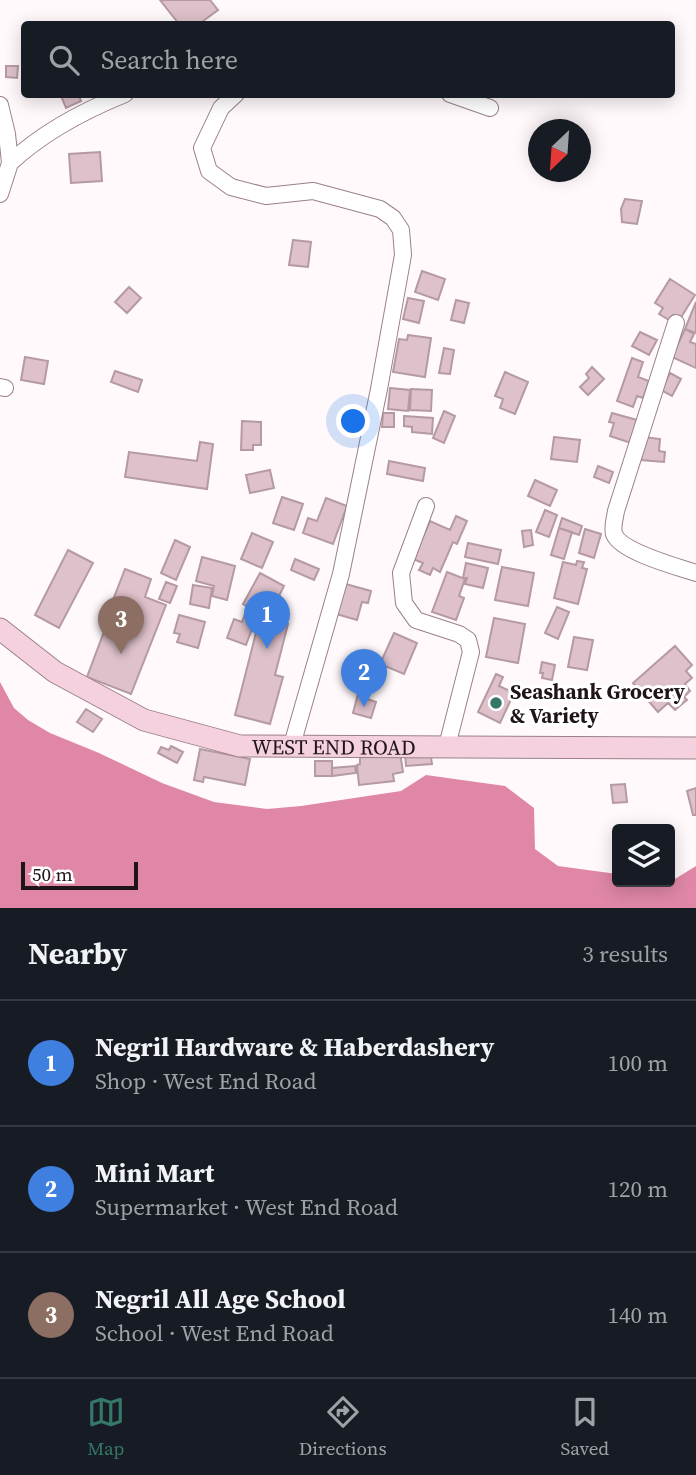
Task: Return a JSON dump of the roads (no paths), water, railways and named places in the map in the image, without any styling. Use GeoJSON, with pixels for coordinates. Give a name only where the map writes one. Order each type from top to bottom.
{"type":"FeatureCollection","features":[{"type":"Feature","properties":{"kind":"main road","name":"WEST END ROAD"},"geometry":{"type":"LineString","coordinates":[[0,629],[55,672],[144,720],[240,746],[696,748]]}},
{"type":"Feature","properties":{"kind":"street"},"geometry":{"type":"LineString","coordinates":[[10,163],[54,129],[115,98]]}},
{"type":"Feature","properties":{"kind":"street"},"geometry":{"type":"LineString","coordinates":[[232,98],[221,108],[202,148],[209,171],[231,187],[266,196],[313,191],[380,209],[393,218],[401,230],[403,255],[341,574],[292,745]]}},
{"type":"Feature","properties":{"kind":"street"},"geometry":{"type":"LineString","coordinates":[[461,98],[490,108]]}},
{"type":"Feature","properties":{"kind":"street"},"geometry":{"type":"LineString","coordinates":[[0,105],[10,163],[0,194]]}},
{"type":"Feature","properties":{"kind":"street"},"geometry":{"type":"LineString","coordinates":[[676,323],[616,511],[614,530],[622,544],[651,558],[696,573]]}},
{"type":"Feature","properties":{"kind":"street"},"geometry":{"type":"LineString","coordinates":[[426,506],[401,573],[404,603],[416,620],[459,634],[468,640],[471,652],[447,746]]}},
{"type":"Feature","properties":{"kind":"place","name":"Negril Hardware & Haberdashery"},"geometry":{"type":"Point","coordinates":[267,649]}},
{"type":"Feature","properties":{"kind":"place","name":"Negril All Age School"},"geometry":{"type":"Point","coordinates":[121,654]}},
{"type":"Feature","properties":{"kind":"place","name":"Seashank Grocery & Variety"},"geometry":{"type":"Point","coordinates":[496,703]}},
{"type":"Feature","properties":{"kind":"place","name":"Mini Mart"},"geometry":{"type":"Point","coordinates":[364,707]}}]}
